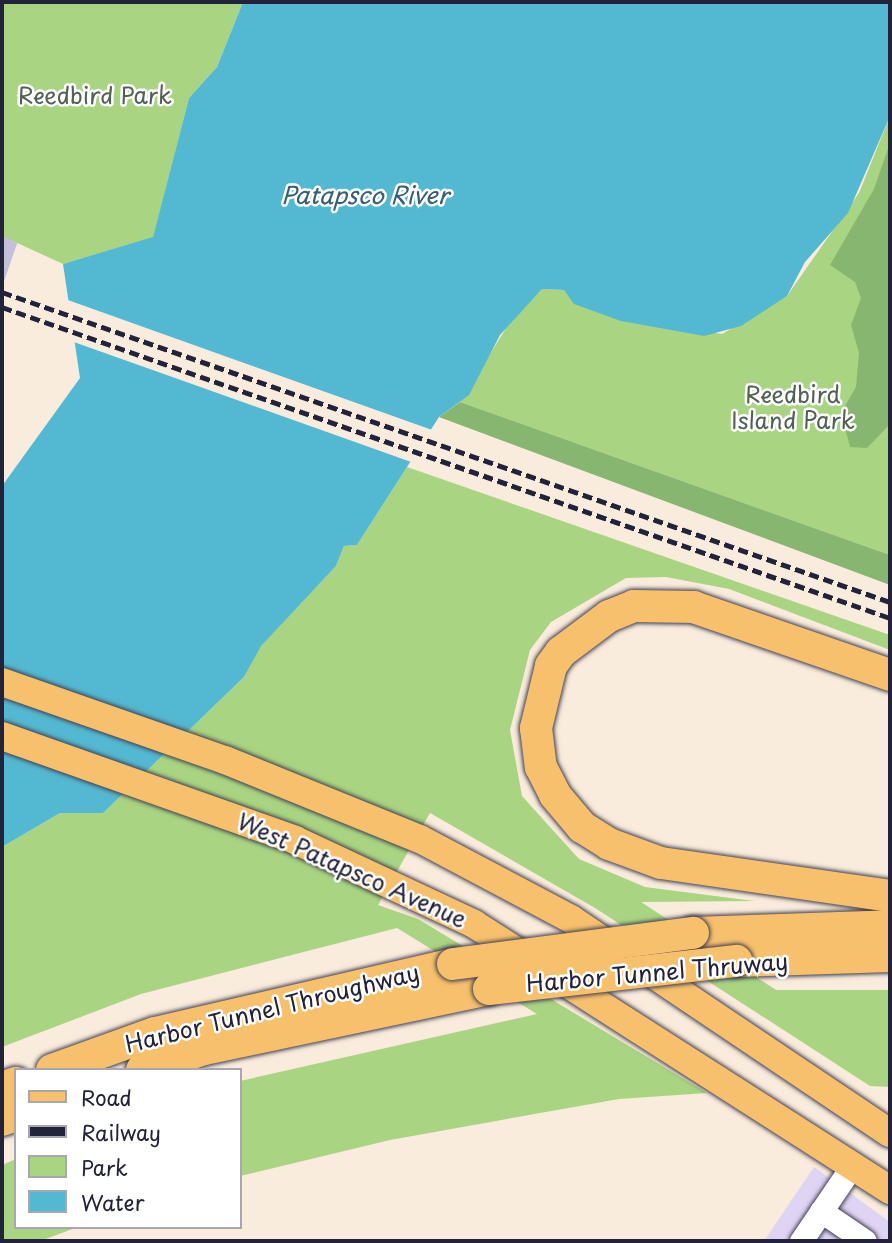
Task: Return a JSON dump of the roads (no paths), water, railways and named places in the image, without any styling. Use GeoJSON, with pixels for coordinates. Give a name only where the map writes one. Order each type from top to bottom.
{"type":"FeatureCollection","features":[{"type":"Feature","properties":{"kind":"highway"},"geometry":{"type":"LineString","coordinates":[[890,675],[694,607],[634,606],[609,615],[561,652],[551,666],[536,728],[541,767],[555,795],[582,827],[609,844],[661,863],[890,896]]}},
{"type":"Feature","properties":{"kind":"highway","name":"Harbor Tunnel Thruway"},"geometry":{"type":"LineString","coordinates":[[453,964],[693,933],[890,926]]}},
{"type":"Feature","properties":{"kind":"highway","name":"Harbor Tunnel Thruway"},"geometry":{"type":"LineString","coordinates":[[426,1000],[489,989],[736,961],[890,956]]}},
{"type":"Feature","properties":{"kind":"highway","name":"Harbor Tunnel Throughway"},"geometry":{"type":"LineString","coordinates":[[58,1068],[155,1033],[453,964]]}},
{"type":"Feature","properties":{"kind":"highway","name":"Harbor Tunnel Throughway"},"geometry":{"type":"LineString","coordinates":[[148,1068],[204,1049],[426,1000]]}},
{"type":"Feature","properties":{"kind":"main road"},"geometry":{"type":"LineString","coordinates":[[2,682],[225,760],[421,839],[571,919],[890,1133]]}},
{"type":"Feature","properties":{"kind":"main road","name":"West Patapsco Avenue"},"geometry":{"type":"LineString","coordinates":[[2,736],[295,840],[399,887],[545,966],[890,1190]]}},
{"type":"Feature","properties":{"kind":"lane"},"geometry":{"type":"LineString","coordinates":[[801,1241],[852,1166]]}},
{"type":"Feature","properties":{"kind":"lane"},"geometry":{"type":"LineString","coordinates":[[821,1211],[865,1241]]}},
{"type":"Feature","properties":{"kind":"water","name":"Patapsco River"},"geometry":{"type":"Polygon","coordinates":[[[243,2],[890,2],[890,116],[848,213],[805,262],[787,296],[741,326],[704,336],[621,321],[574,304],[564,290],[542,289],[500,335],[469,395],[439,417],[357,545],[344,546],[336,566],[261,646],[244,677],[103,813],[60,813],[2,847],[2,486],[80,378],[63,264],[153,237],[189,98],[217,67],[243,2]]]}},
{"type":"Feature","properties":{"kind":"railway"},"geometry":{"type":"LineString","coordinates":[[2,292],[890,602]]}},
{"type":"Feature","properties":{"kind":"railway"},"geometry":{"type":"LineString","coordinates":[[2,307],[890,618]]}},
{"type":"Feature","properties":{"kind":"park label","name":"Reedbird Park"},"geometry":{"type":"Point","coordinates":[95,95]}},
{"type":"Feature","properties":{"kind":"park label","name":"Reedbird Island Park"},"geometry":{"type":"Point","coordinates":[793,407]}}]}
